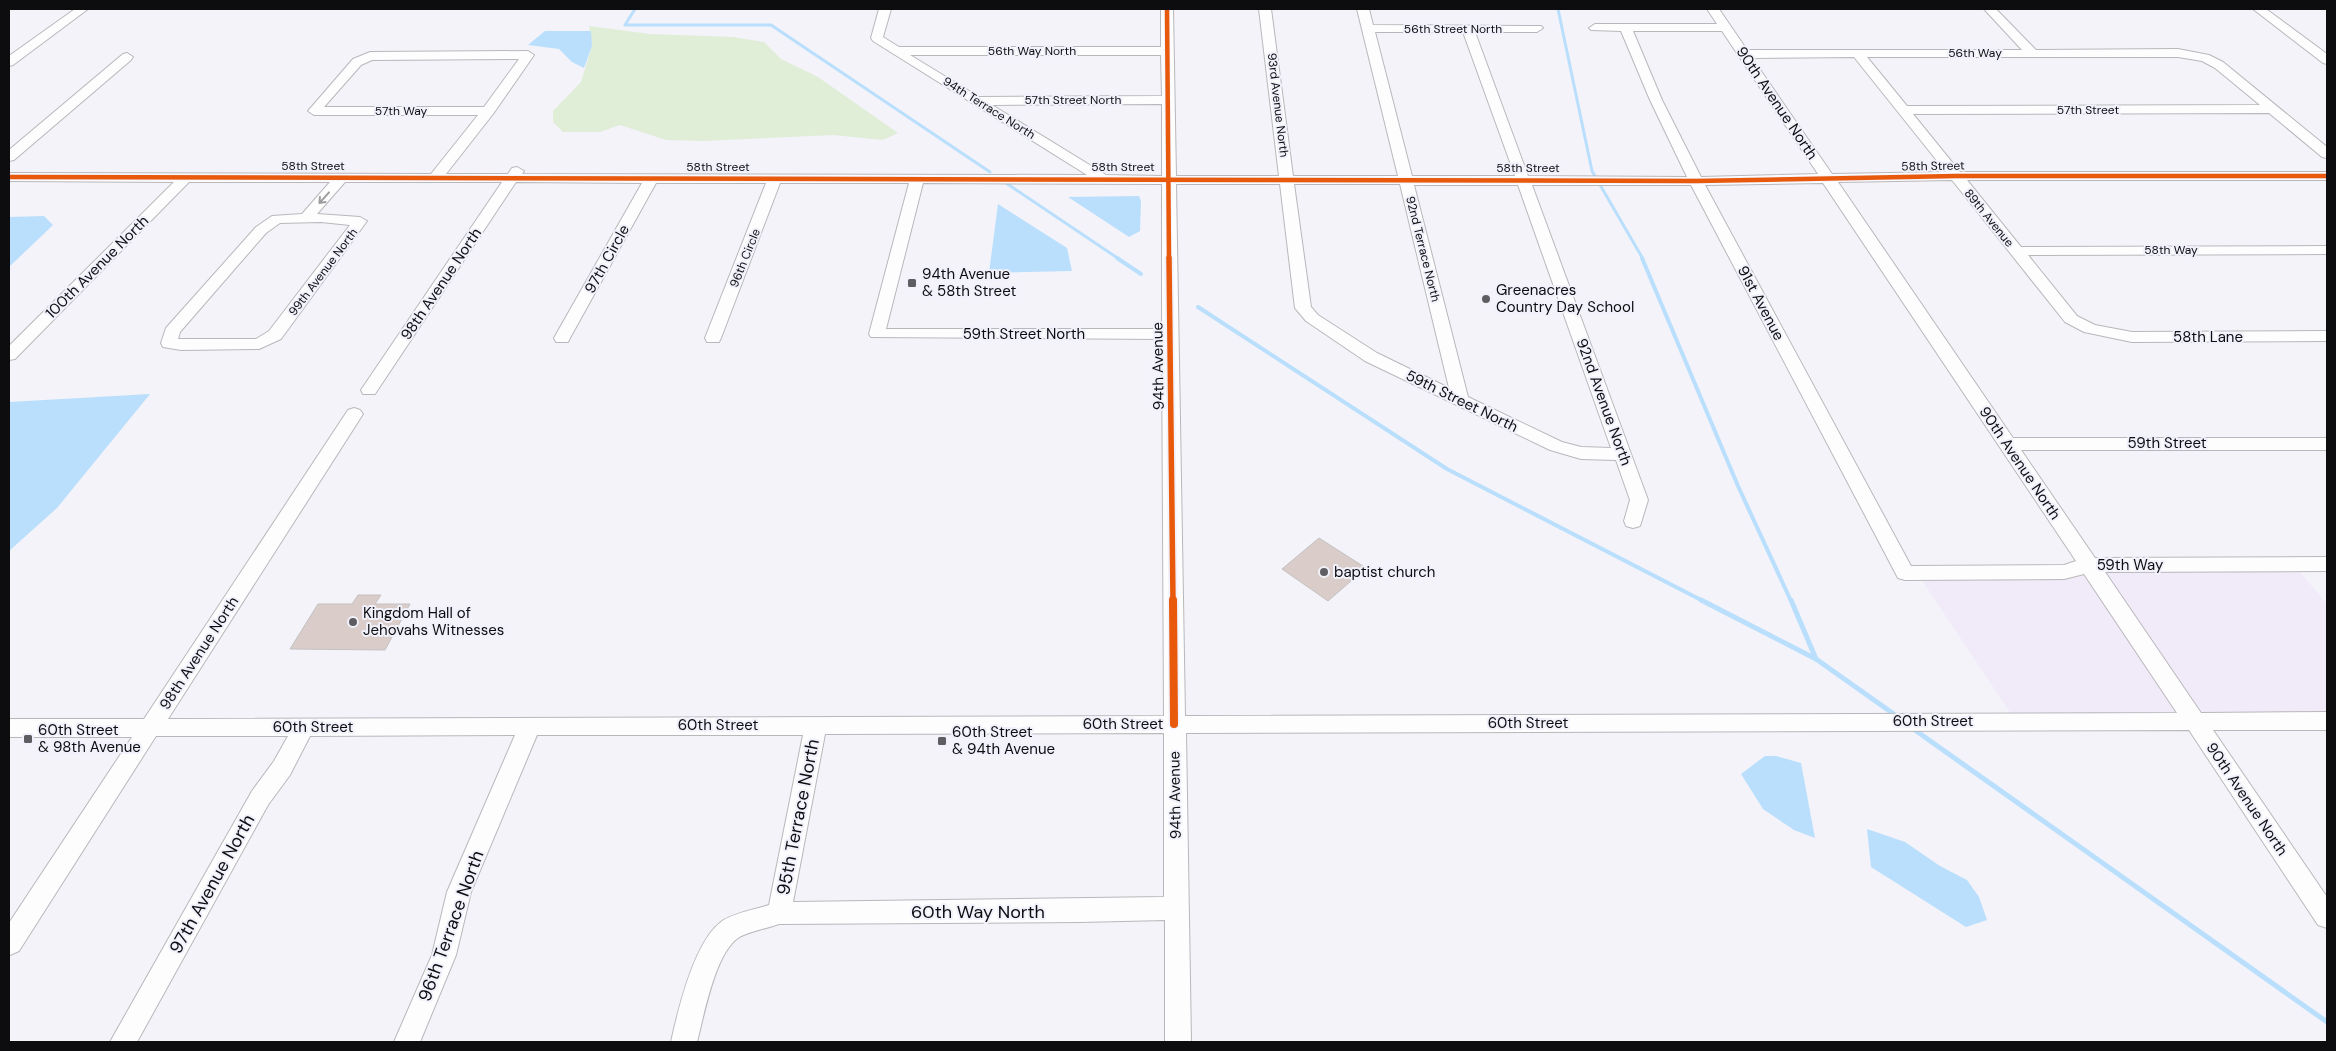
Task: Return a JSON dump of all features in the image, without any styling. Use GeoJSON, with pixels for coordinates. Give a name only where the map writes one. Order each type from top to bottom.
{"type":"FeatureCollection","features":[{"type":"Feature","properties":{"kind":"street"},"geometry":{"type":"LineString","coordinates":[[9,62],[82,9]]}},
{"type":"Feature","properties":{"kind":"street","name":"94th Terrace North"},"geometry":{"type":"LineString","coordinates":[[885,9],[877,38],[896,52],[1101,178]]}},
{"type":"Feature","properties":{"kind":"street","name":"94th Avenue"},"geometry":{"type":"LineString","coordinates":[[1168,9],[1168,178],[1178,1042]]}},
{"type":"Feature","properties":{"kind":"street","name":"93rd Avenue North"},"geometry":{"type":"LineString","coordinates":[[1265,9],[1303,308],[1312,318]]}},
{"type":"Feature","properties":{"kind":"street","name":"92nd Terrace North"},"geometry":{"type":"LineString","coordinates":[[1363,9],[1461,402]]}},
{"type":"Feature","properties":{"kind":"street","name":"90th Avenue North"},"geometry":{"type":"LineString","coordinates":[[1713,9],[2327,917]]}},
{"type":"Feature","properties":{"kind":"street"},"geometry":{"type":"LineString","coordinates":[[1990,9],[2032,52]]}},
{"type":"Feature","properties":{"kind":"street"},"geometry":{"type":"LineString","coordinates":[[2259,9],[2327,60]]}},
{"type":"Feature","properties":{"kind":"street"},"geometry":{"type":"LineString","coordinates":[[1595,28],[1726,27]]}},
{"type":"Feature","properties":{"kind":"street","name":"56th Street North"},"geometry":{"type":"LineString","coordinates":[[1368,29],[1537,28]]}},
{"type":"Feature","properties":{"kind":"street","name":"91st Avenue"},"geometry":{"type":"LineString","coordinates":[[1626,28],[1656,100],[1696,181],[1905,573]]}},
{"type":"Feature","properties":{"kind":"street","name":"92nd Avenue North"},"geometry":{"type":"LineString","coordinates":[[1468,29],[1639,500],[1633,521]]}},
{"type":"Feature","properties":{"kind":"street","name":"56th Way North"},"geometry":{"type":"LineString","coordinates":[[896,52],[1167,51]]}},
{"type":"Feature","properties":{"kind":"street","name":"56th Way"},"geometry":{"type":"LineString","coordinates":[[1744,54],[2178,53],[2205,58],[2220,65],[2327,154]]}},
{"type":"Feature","properties":{"kind":"street","name":"89th Avenue"},"geometry":{"type":"LineString","coordinates":[[1857,54],[2071,319],[2090,329]]}},
{"type":"Feature","properties":{"kind":"street","name":"57th Way"},"geometry":{"type":"LineString","coordinates":[[488,111],[314,111],[357,62],[370,56],[528,56]]}},
{"type":"Feature","properties":{"kind":"street"},"geometry":{"type":"LineString","coordinates":[[436,177],[528,56]]}},
{"type":"Feature","properties":{"kind":"street"},"geometry":{"type":"LineString","coordinates":[[9,158],[127,57]]}},
{"type":"Feature","properties":{"kind":"street","name":"57th Street North"},"geometry":{"type":"LineString","coordinates":[[978,101],[1168,100]]}},
{"type":"Feature","properties":{"kind":"street","name":"57th Street"},"geometry":{"type":"LineString","coordinates":[[1903,110],[2273,109]]}},
{"type":"Feature","properties":{"kind":"street","name":"58th Street"},"geometry":{"type":"LineString","coordinates":[[9,177],[436,177],[514,174],[651,179],[1168,178],[1696,181],[1956,176],[2327,176]]}},
{"type":"Feature","properties":{"kind":"street","name":"98th Avenue North"},"geometry":{"type":"LineString","coordinates":[[369,390],[514,174]]}},
{"type":"Feature","properties":{"kind":"street"},"geometry":{"type":"LineString","coordinates":[[305,219],[342,177]]}},
{"type":"Feature","properties":{"kind":"street"},"geometry":{"type":"LineString","coordinates":[[259,344],[180,346],[169,343],[172,331],[261,230],[277,219],[321,218],[358,177]]}},
{"type":"Feature","properties":{"kind":"street","name":"100th Avenue North"},"geometry":{"type":"LineString","coordinates":[[9,355],[185,178]]}},
{"type":"Feature","properties":{"kind":"street","name":"96th Circle"},"geometry":{"type":"LineString","coordinates":[[713,338],[775,178]]}},
{"type":"Feature","properties":{"kind":"street","name":"97th Circle"},"geometry":{"type":"LineString","coordinates":[[562,338],[651,179]]}},
{"type":"Feature","properties":{"kind":"street","name":"59th Street North"},"geometry":{"type":"LineString","coordinates":[[917,179],[878,334],[1170,334]]}},
{"type":"Feature","properties":{"kind":"street","name":"99th Avenue North"},"geometry":{"type":"LineString","coordinates":[[259,344],[275,334],[360,221],[321,218]]}},
{"type":"Feature","properties":{"kind":"street","name":"58th Way"},"geometry":{"type":"LineString","coordinates":[[2015,250],[2327,250]]}},
{"type":"Feature","properties":{"kind":"street","name":"59th Street North"},"geometry":{"type":"LineString","coordinates":[[1312,318],[1371,357],[1461,402],[1556,446],[1581,453],[1623,454]]}},
{"type":"Feature","properties":{"kind":"street","name":"58th Lane"},"geometry":{"type":"LineString","coordinates":[[2090,329],[2132,337],[2327,336]]}},
{"type":"Feature","properties":{"kind":"street","name":"98th Avenue North"},"geometry":{"type":"LineString","coordinates":[[10,943],[354,414]]}},
{"type":"Feature","properties":{"kind":"street","name":"59th Street"},"geometry":{"type":"LineString","coordinates":[[2007,444],[2327,444]]}},
{"type":"Feature","properties":{"kind":"street","name":"59th Way"},"geometry":{"type":"LineString","coordinates":[[1905,573],[2064,572],[2089,565],[2327,564]]}},
{"type":"Feature","properties":{"kind":"street","name":"60th Street"},"geometry":{"type":"LineString","coordinates":[[9,728],[2327,721]]}},
{"type":"Feature","properties":{"kind":"street","name":"95th Terrace North"},"geometry":{"type":"LineString","coordinates":[[684,1042],[696,992],[713,948],[730,929],[779,913],[816,725]]}},
{"type":"Feature","properties":{"kind":"street","name":"96th Terrace North"},"geometry":{"type":"LineString","coordinates":[[407,1042],[444,954],[459,892],[530,726]]}},
{"type":"Feature","properties":{"kind":"street","name":"97th Avenue North"},"geometry":{"type":"LineString","coordinates":[[123,1042],[260,798],[282,768],[304,727]]}},
{"type":"Feature","properties":{"kind":"street","name":"60th Way North"},"geometry":{"type":"LineString","coordinates":[[779,913],[1081,911],[1176,908]]}},
{"type":"Feature","properties":{"kind":"shaded area"},"geometry":{"type":"Polygon","coordinates":[[[2298,570],[2327,604],[2327,713],[2199,713],[2102,571],[2298,570]]]}},
{"type":"Feature","properties":{"kind":"shaded area"},"geometry":{"type":"Polygon","coordinates":[[[2086,573],[2180,713],[2011,714],[1921,579],[2068,578],[2086,573]]]}},
{"type":"Feature","properties":{"kind":"green space"},"geometry":{"type":"Polygon","coordinates":[[[589,26],[650,34],[733,37],[764,42],[781,59],[818,77],[898,133],[883,140],[833,135],[703,141],[666,140],[620,125],[600,132],[563,132],[553,122],[553,111],[581,82],[592,46],[589,26]]]}},
{"type":"Feature","properties":{"kind":"water"},"geometry":{"type":"Polygon","coordinates":[[[545,31],[591,31],[592,46],[584,68],[572,62],[559,49],[528,45],[545,31]]]}},
{"type":"Feature","properties":{"kind":"water"},"geometry":{"type":"Polygon","coordinates":[[[1139,196],[1141,201],[1140,231],[1129,237],[1068,197],[1139,196]]]}},
{"type":"Feature","properties":{"kind":"water"},"geometry":{"type":"Polygon","coordinates":[[[998,204],[1067,248],[1072,271],[989,273],[998,204]]]}},
{"type":"Feature","properties":{"kind":"water"},"geometry":{"type":"Polygon","coordinates":[[[44,216],[53,225],[9,267],[9,217],[44,216]]]}},
{"type":"Feature","properties":{"kind":"water"},"geometry":{"type":"Polygon","coordinates":[[[150,394],[57,508],[9,551],[9,402],[150,394]]]}},
{"type":"Feature","properties":{"kind":"water"},"geometry":{"type":"Polygon","coordinates":[[[1765,756],[1776,756],[1801,763],[1815,838],[1794,830],[1763,809],[1741,774],[1765,756]]]}},
{"type":"Feature","properties":{"kind":"water"},"geometry":{"type":"Polygon","coordinates":[[[1867,829],[1905,842],[1940,866],[1967,880],[1979,897],[1987,920],[1966,927],[1871,867],[1867,829]]]}},
{"type":"Feature","properties":{"kind":"building","name":"baptist church"},"geometry":{"type":"Polygon","coordinates":[[[1319,538],[1366,568],[1328,601],[1282,569],[1319,538]]]}},
{"type":"Feature","properties":{"kind":"building","name":"Kingdom Hall of Jehovahs Witnesses"},"geometry":{"type":"Polygon","coordinates":[[[358,595],[381,595],[375,604],[410,604],[385,650],[290,649],[318,604],[352,604],[358,595]]]}},
{"type":"Feature","properties":{"kind":"waterway"},"geometry":{"type":"LineString","coordinates":[[635,9],[625,25],[771,25],[990,172]]}},
{"type":"Feature","properties":{"kind":"waterway"},"geometry":{"type":"LineString","coordinates":[[1558,9],[1592,171],[1643,259]]}},
{"type":"Feature","properties":{"kind":"waterway"},"geometry":{"type":"LineString","coordinates":[[1003,181],[1119,259]]}},
{"type":"Feature","properties":{"kind":"waterway"},"geometry":{"type":"LineString","coordinates":[[1117,258],[1141,274]]}},
{"type":"Feature","properties":{"kind":"waterway"},"geometry":{"type":"LineString","coordinates":[[1642,258],[1738,486],[1791,601]]}},
{"type":"Feature","properties":{"kind":"waterway"},"geometry":{"type":"LineString","coordinates":[[1198,307],[1447,469],[1703,601]]}},
{"type":"Feature","properties":{"kind":"waterway"},"geometry":{"type":"LineString","coordinates":[[1701,600],[1816,659]]}},
{"type":"Feature","properties":{"kind":"waterway"},"geometry":{"type":"LineString","coordinates":[[1791,600],[1816,659]]}},
{"type":"Feature","properties":{"kind":"waterway"},"geometry":{"type":"LineString","coordinates":[[1816,659],[1898,717]]}},
{"type":"Feature","properties":{"kind":"waterway"},"geometry":{"type":"LineString","coordinates":[[1912,728],[2327,1022]]}},
{"type":"Feature","properties":{"kind":"cycle path"},"geometry":{"type":"LineString","coordinates":[[1167,9],[1174,724]]}},
{"type":"Feature","properties":{"kind":"cycle path"},"geometry":{"type":"LineString","coordinates":[[9,177],[1696,181],[1956,176],[2327,176]]}},
{"type":"Feature","properties":{"kind":"place","name":"94th Avenue & 58th Street"},"geometry":{"type":"Point","coordinates":[912,283]}},
{"type":"Feature","properties":{"kind":"place","name":"Greenacres Country Day School"},"geometry":{"type":"Point","coordinates":[1486,299]}},
{"type":"Feature","properties":{"kind":"place","name":"baptist church"},"geometry":{"type":"Point","coordinates":[1324,572]}},
{"type":"Feature","properties":{"kind":"place","name":"Kingdom Hall of Jehovahs Witnesses"},"geometry":{"type":"Point","coordinates":[353,622]}},
{"type":"Feature","properties":{"kind":"place","name":"60th Street & 98th Avenue"},"geometry":{"type":"Point","coordinates":[28,739]}},
{"type":"Feature","properties":{"kind":"place","name":"60th Street & 94th Avenue"},"geometry":{"type":"Point","coordinates":[942,741]}}]}
